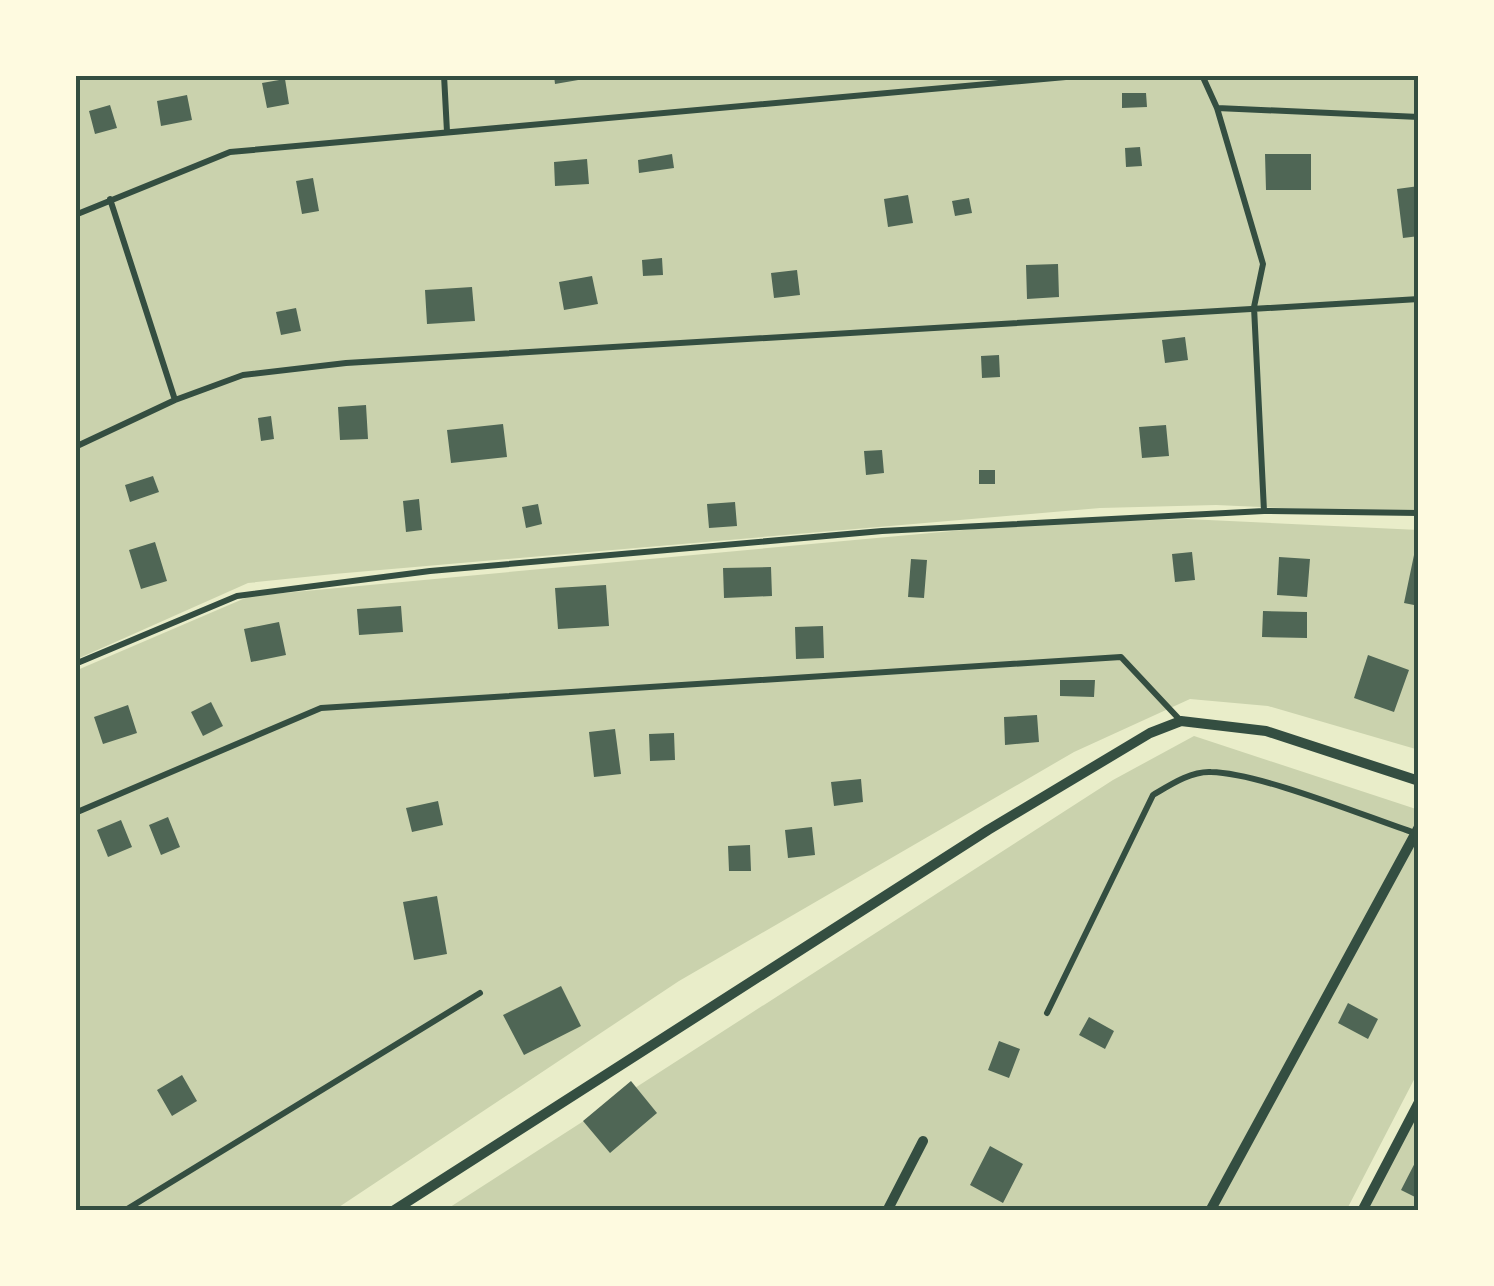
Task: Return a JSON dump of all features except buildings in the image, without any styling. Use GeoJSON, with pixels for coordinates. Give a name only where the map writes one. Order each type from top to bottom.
{"type":"FeatureCollection","features":[{"type":"Feature","properties":{"kind":"street"},"geometry":{"type":"LineString","coordinates":[[393,1211],[988,830],[1136,741],[1180,721],[1266,730],[1419,780]]}},
{"type":"Feature","properties":{"kind":"street"},"geometry":{"type":"LineString","coordinates":[[1210,1211],[1417,830]]}},
{"type":"Feature","properties":{"kind":"street"},"geometry":{"type":"LineString","coordinates":[[1362,1211],[1419,1102]]}},
{"type":"Feature","properties":{"kind":"street"},"geometry":{"type":"LineString","coordinates":[[887,1211],[923,1141]]}},
{"type":"Feature","properties":{"kind":"lane"},"geometry":{"type":"LineString","coordinates":[[444,75],[447,132]]}},
{"type":"Feature","properties":{"kind":"lane"},"geometry":{"type":"LineString","coordinates":[[75,215],[230,152],[1088,75]]}},
{"type":"Feature","properties":{"kind":"lane"},"geometry":{"type":"LineString","coordinates":[[1202,75],[1217,108],[1263,264],[1254,306],[1264,511]]}},
{"type":"Feature","properties":{"kind":"lane"},"geometry":{"type":"LineString","coordinates":[[1217,108],[1419,117]]}},
{"type":"Feature","properties":{"kind":"lane"},"geometry":{"type":"LineString","coordinates":[[110,199],[176,400]]}},
{"type":"Feature","properties":{"kind":"lane"},"geometry":{"type":"LineString","coordinates":[[75,447],[176,400],[243,375],[346,363],[1419,299]]}},
{"type":"Feature","properties":{"kind":"lane"},"geometry":{"type":"LineString","coordinates":[[75,664],[237,596],[430,571],[882,531],[1264,511],[1419,513]]}},
{"type":"Feature","properties":{"kind":"lane"},"geometry":{"type":"LineString","coordinates":[[75,813],[321,708],[1121,657],[1180,721]]}},
{"type":"Feature","properties":{"kind":"lane"},"geometry":{"type":"LineString","coordinates":[[1047,1013],[1154,796],[1180,780],[1209,771],[1248,779],[1417,830]]}},
{"type":"Feature","properties":{"kind":"lane"},"geometry":{"type":"LineString","coordinates":[[124,1211],[480,994]]}},
{"type":"Feature","properties":{"kind":"green space"},"geometry":{"type":"Polygon","coordinates":[[[75,75],[1419,75],[1419,514],[1216,505],[1100,508],[248,583],[75,660],[75,75]]]}},
{"type":"Feature","properties":{"kind":"green space"},"geometry":{"type":"Polygon","coordinates":[[[1187,519],[1419,530],[1419,750],[1268,706],[1190,699],[1074,752],[679,981],[333,1211],[75,1211],[75,671],[250,596],[1028,524],[1187,519]]]}},
{"type":"Feature","properties":{"kind":"green space"},"geometry":{"type":"Polygon","coordinates":[[[1194,736],[1419,810],[1419,1070],[1346,1211],[444,1211],[1113,780],[1194,736]]]}},
{"type":"Feature","properties":{"kind":"green space"},"geometry":{"type":"Polygon","coordinates":[[[1419,1105],[1419,1211],[1365,1211],[1419,1105]]]}}]}
